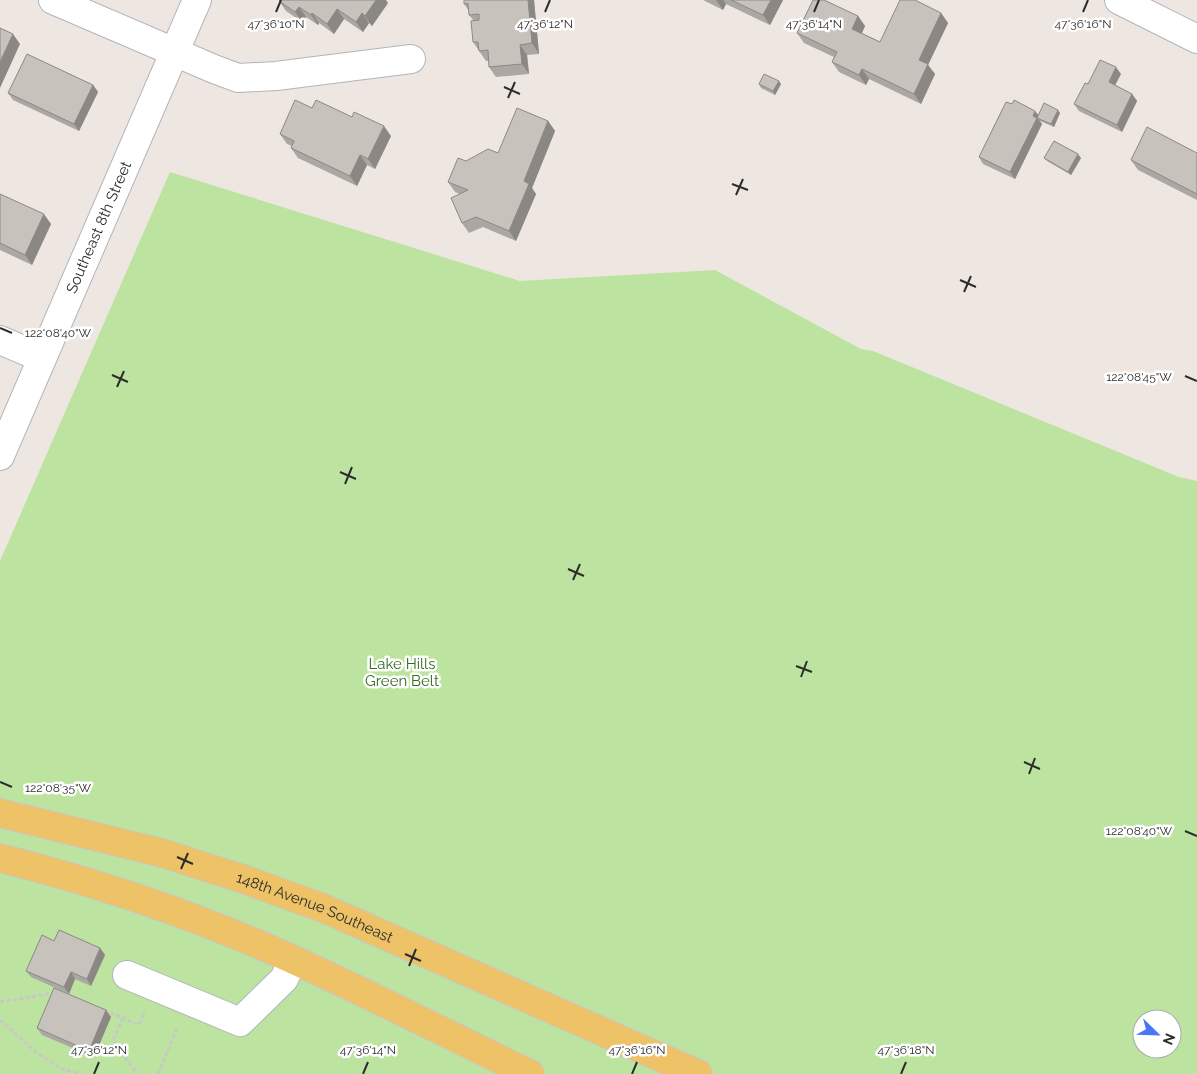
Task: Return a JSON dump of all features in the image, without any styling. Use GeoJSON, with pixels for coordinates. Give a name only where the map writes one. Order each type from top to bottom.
{"type":"FeatureCollection","features":[{"type":"Feature","properties":{"kind":"main road","name":"148th Avenue Southeast"},"geometry":{"type":"LineString","coordinates":[[0,813],[162,853],[243,879],[322,908],[690,1072]]}},
{"type":"Feature","properties":{"kind":"main road"},"geometry":{"type":"LineString","coordinates":[[0,858],[41,868],[145,902],[222,930],[293,960],[530,1074]]}},
{"type":"Feature","properties":{"kind":"street"},"geometry":{"type":"LineString","coordinates":[[53,0],[238,78],[276,76],[410,59]]}},
{"type":"Feature","properties":{"kind":"street","name":"Southeast 8th Street"},"geometry":{"type":"LineString","coordinates":[[0,456],[197,0]]}},
{"type":"Feature","properties":{"kind":"street"},"geometry":{"type":"LineString","coordinates":[[1119,0],[1197,39]]}},
{"type":"Feature","properties":{"kind":"street"},"geometry":{"type":"LineString","coordinates":[[0,340],[42,358]]}},
{"type":"Feature","properties":{"kind":"street"},"geometry":{"type":"LineString","coordinates":[[127,975],[240,1022],[284,979],[293,960]]}},
{"type":"Feature","properties":{"kind":"path"},"geometry":{"type":"LineString","coordinates":[[101,1009],[139,1025],[155,987]]}},
{"type":"Feature","properties":{"kind":"path"},"geometry":{"type":"LineString","coordinates":[[0,1002],[58,992]]}},
{"type":"Feature","properties":{"kind":"path"},"geometry":{"type":"LineString","coordinates":[[158,1074],[188,1001]]}},
{"type":"Feature","properties":{"kind":"path"},"geometry":{"type":"LineString","coordinates":[[123,1018],[113,1040],[137,1074]]}},
{"type":"Feature","properties":{"kind":"path"},"geometry":{"type":"LineString","coordinates":[[0,1020],[37,1053],[62,1069],[81,1074]]}},
{"type":"Feature","properties":{"kind":"green space","name":"Lake Hills Green Belt"},"geometry":{"type":"Polygon","coordinates":[[[170,172],[520,281],[715,270],[861,349],[873,351],[1179,477],[1197,481],[1197,1074],[0,1074],[0,561],[170,172]]]}},
{"type":"Feature","properties":{"kind":"building"},"geometry":{"type":"Polygon","coordinates":[[[280,0],[376,0],[365,16],[362,13],[356,22],[337,9],[327,24],[312,13],[311,15],[299,7],[295,12],[280,0]]]}},
{"type":"Feature","properties":{"kind":"building"},"geometry":{"type":"Polygon","coordinates":[[[464,0],[528,0],[532,43],[520,45],[522,64],[489,67],[488,50],[479,51],[478,42],[473,42],[471,21],[479,20],[479,14],[469,15],[468,3],[464,4],[464,0]]]}},
{"type":"Feature","properties":{"kind":"building"},"geometry":{"type":"Polygon","coordinates":[[[731,0],[771,0],[763,15],[731,0]]]}},
{"type":"Feature","properties":{"kind":"building"},"geometry":{"type":"Polygon","coordinates":[[[813,0],[824,0],[858,16],[852,29],[880,42],[900,0],[915,0],[941,13],[919,60],[928,64],[914,94],[862,69],[859,75],[832,62],[837,52],[797,33],[813,0]]]}},
{"type":"Feature","properties":{"kind":"building"},"geometry":{"type":"Polygon","coordinates":[[[0,28],[13,34],[0,62],[0,28]]]}},
{"type":"Feature","properties":{"kind":"building"},"geometry":{"type":"Polygon","coordinates":[[[27,54],[93,85],[74,124],[8,93],[27,54]]]}},
{"type":"Feature","properties":{"kind":"building"},"geometry":{"type":"Polygon","coordinates":[[[1100,60],[1116,67],[1109,82],[1132,94],[1117,125],[1074,104],[1085,83],[1088,84],[1100,60]]]}},
{"type":"Feature","properties":{"kind":"building"},"geometry":{"type":"Polygon","coordinates":[[[764,74],[779,81],[773,91],[759,84],[764,74]]]}},
{"type":"Feature","properties":{"kind":"building"},"geometry":{"type":"Polygon","coordinates":[[[295,100],[312,108],[316,100],[352,117],[354,112],[384,126],[368,159],[360,155],[350,176],[291,148],[294,141],[280,134],[295,100]]]}},
{"type":"Feature","properties":{"kind":"building"},"geometry":{"type":"Polygon","coordinates":[[[1014,100],[1035,111],[1033,116],[1037,118],[1010,172],[979,157],[1006,102],[1012,104],[1014,100]]]}},
{"type":"Feature","properties":{"kind":"building"},"geometry":{"type":"Polygon","coordinates":[[[1044,103],[1058,110],[1051,124],[1037,118],[1044,103]]]}},
{"type":"Feature","properties":{"kind":"building"},"geometry":{"type":"Polygon","coordinates":[[[517,108],[548,121],[524,181],[529,184],[509,231],[476,217],[462,223],[451,198],[468,190],[448,182],[458,158],[466,161],[488,149],[498,153],[517,108]]]}},
{"type":"Feature","properties":{"kind":"building"},"geometry":{"type":"Polygon","coordinates":[[[1147,127],[1197,153],[1197,194],[1131,160],[1147,127]]]}},
{"type":"Feature","properties":{"kind":"building"},"geometry":{"type":"Polygon","coordinates":[[[1054,141],[1078,154],[1068,172],[1044,158],[1054,141]]]}},
{"type":"Feature","properties":{"kind":"building"},"geometry":{"type":"Polygon","coordinates":[[[0,194],[44,214],[25,255],[0,243],[0,194]]]}},
{"type":"Feature","properties":{"kind":"building"},"geometry":{"type":"Polygon","coordinates":[[[59,930],[100,948],[87,979],[71,972],[64,987],[26,971],[42,935],[54,941],[59,930]]]}},
{"type":"Feature","properties":{"kind":"building"},"geometry":{"type":"Polygon","coordinates":[[[54,988],[106,1010],[89,1051],[37,1028],[54,988]]]}}]}
